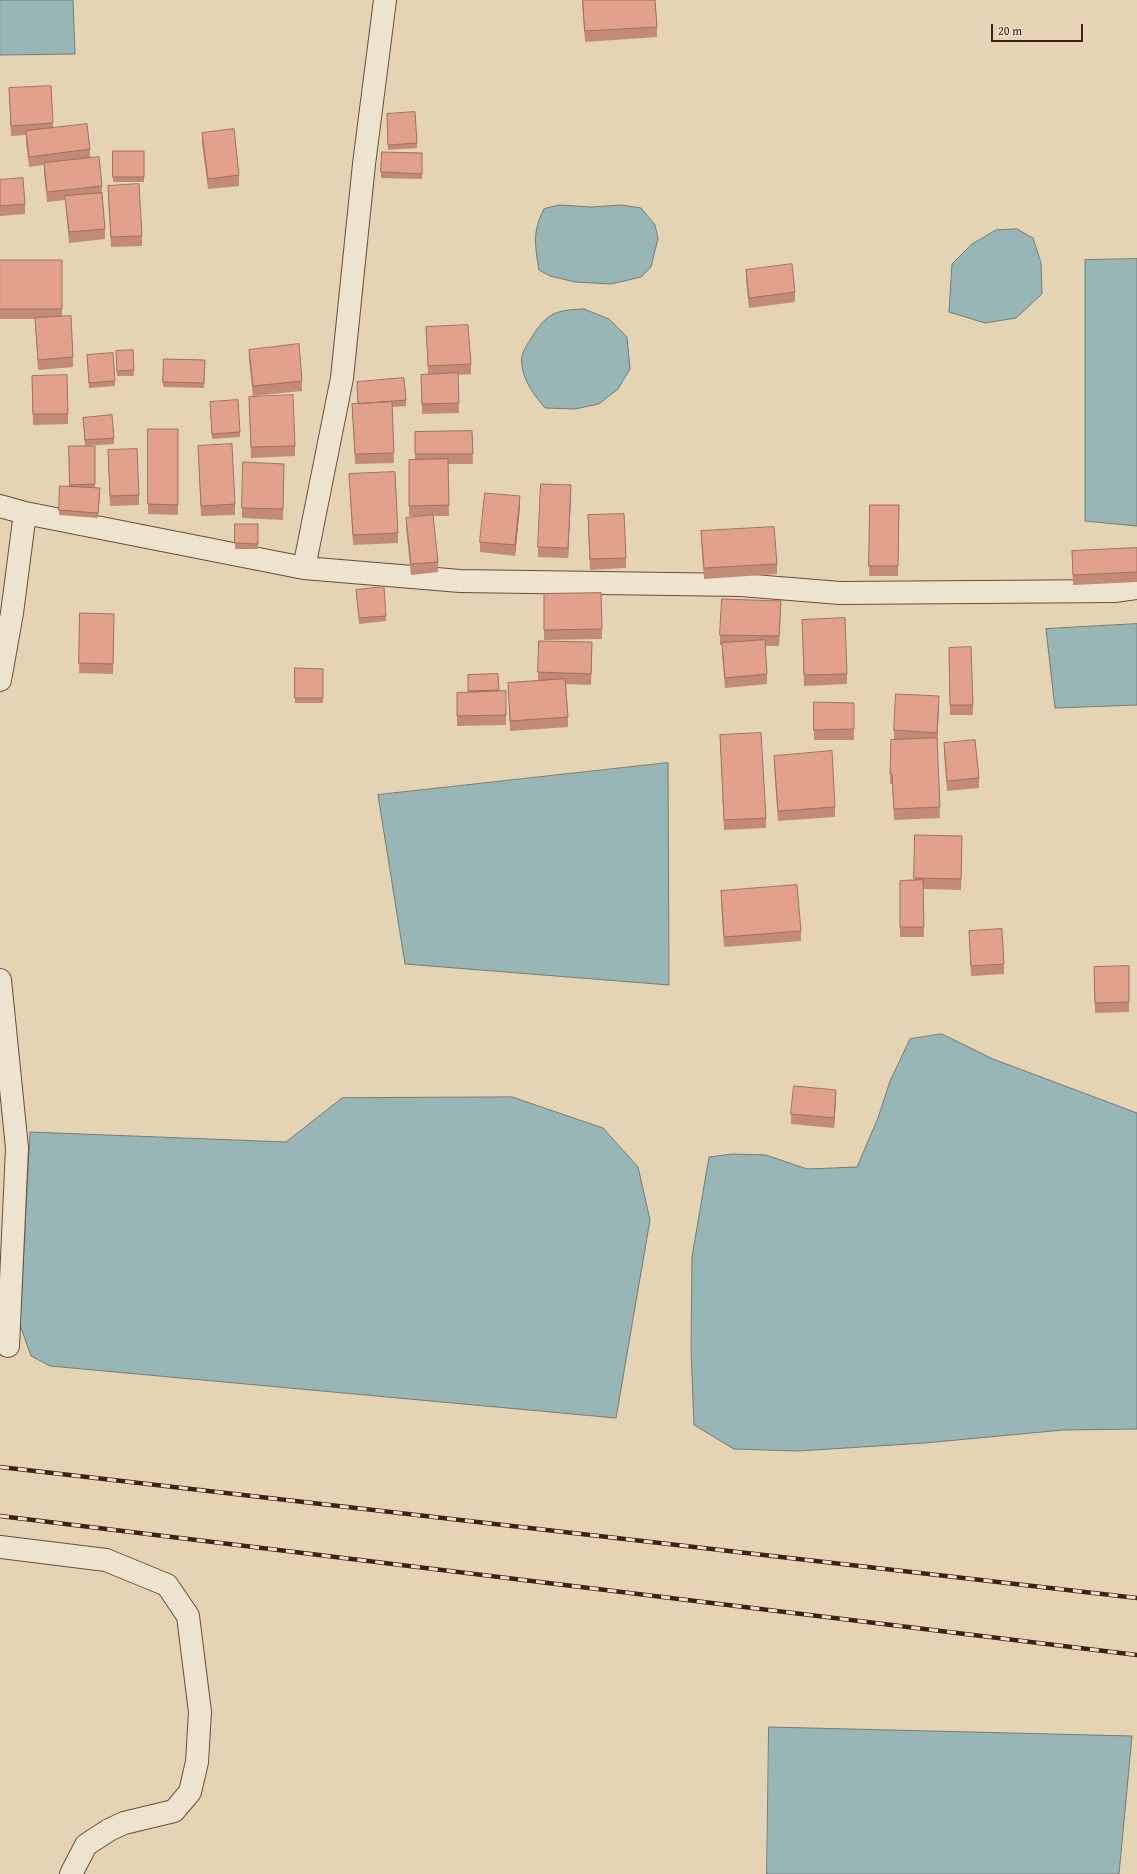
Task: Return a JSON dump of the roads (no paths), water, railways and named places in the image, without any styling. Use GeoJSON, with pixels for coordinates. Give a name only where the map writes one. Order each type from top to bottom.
{"type":"FeatureCollection","features":[{"type":"Feature","properties":{"kind":"street"},"geometry":{"type":"LineString","coordinates":[[304,568],[342,378],[364,164],[385,0]]}},
{"type":"Feature","properties":{"kind":"street"},"geometry":{"type":"LineString","coordinates":[[0,506],[25,513],[304,568],[460,581],[741,585],[840,593],[1115,591],[1137,588]]}},
{"type":"Feature","properties":{"kind":"street"},"geometry":{"type":"LineString","coordinates":[[0,680],[12,613],[25,513]]}},
{"type":"Feature","properties":{"kind":"street"},"geometry":{"type":"LineString","coordinates":[[0,980],[17,1148],[8,1346]]}},
{"type":"Feature","properties":{"kind":"street"},"geometry":{"type":"LineString","coordinates":[[0,1548],[106,1560],[167,1585],[188,1616],[200,1712],[196,1762],[190,1792],[174,1812],[124,1823],[109,1830],[86,1845],[71,1874]]}},
{"type":"Feature","properties":{"kind":"water"},"geometry":{"type":"Polygon","coordinates":[[[0,0],[73,0],[75,54],[0,55],[0,0]]]}},
{"type":"Feature","properties":{"kind":"water"},"geometry":{"type":"Polygon","coordinates":[[[559,205],[591,207],[621,205],[641,208],[655,225],[658,238],[651,267],[641,277],[611,284],[575,282],[550,276],[539,270],[536,232],[540,217],[544,209],[559,205]]]}},
{"type":"Feature","properties":{"kind":"water"},"geometry":{"type":"Polygon","coordinates":[[[1017,229],[1033,238],[1041,263],[1042,294],[1016,318],[985,323],[949,312],[952,264],[972,244],[996,230],[1017,229]]]}},
{"type":"Feature","properties":{"kind":"water"},"geometry":{"type":"Polygon","coordinates":[[[1137,259],[1137,526],[1085,521],[1085,260],[1137,259]]]}},
{"type":"Feature","properties":{"kind":"water"},"geometry":{"type":"Polygon","coordinates":[[[584,309],[609,319],[627,337],[630,369],[618,389],[599,404],[575,409],[545,408],[534,394],[525,378],[522,362],[523,352],[541,324],[551,315],[558,312],[584,309]]]}},
{"type":"Feature","properties":{"kind":"water"},"geometry":{"type":"Polygon","coordinates":[[[1137,624],[1137,705],[1055,708],[1046,629],[1137,624]]]}},
{"type":"Feature","properties":{"kind":"water"},"geometry":{"type":"Polygon","coordinates":[[[668,763],[669,985],[405,964],[378,795],[668,763]]]}},
{"type":"Feature","properties":{"kind":"water"},"geometry":{"type":"Polygon","coordinates":[[[942,1034],[993,1059],[1137,1113],[1137,1429],[1063,1430],[925,1443],[798,1451],[734,1449],[694,1425],[691,1350],[692,1257],[709,1157],[732,1154],[766,1155],[807,1169],[857,1167],[878,1118],[890,1081],[910,1039],[942,1034]]]}},
{"type":"Feature","properties":{"kind":"water"},"geometry":{"type":"Polygon","coordinates":[[[512,1097],[603,1128],[638,1167],[650,1220],[616,1418],[50,1366],[31,1356],[20,1325],[30,1132],[286,1142],[342,1098],[512,1097]]]}},
{"type":"Feature","properties":{"kind":"water"},"geometry":{"type":"Polygon","coordinates":[[[769,1727],[1132,1736],[1119,1874],[767,1874],[769,1727]]]}},
{"type":"Feature","properties":{"kind":"railway"},"geometry":{"type":"LineString","coordinates":[[0,1467],[1137,1598]]}},
{"type":"Feature","properties":{"kind":"railway"},"geometry":{"type":"LineString","coordinates":[[0,1516],[1137,1655]]}}]}
